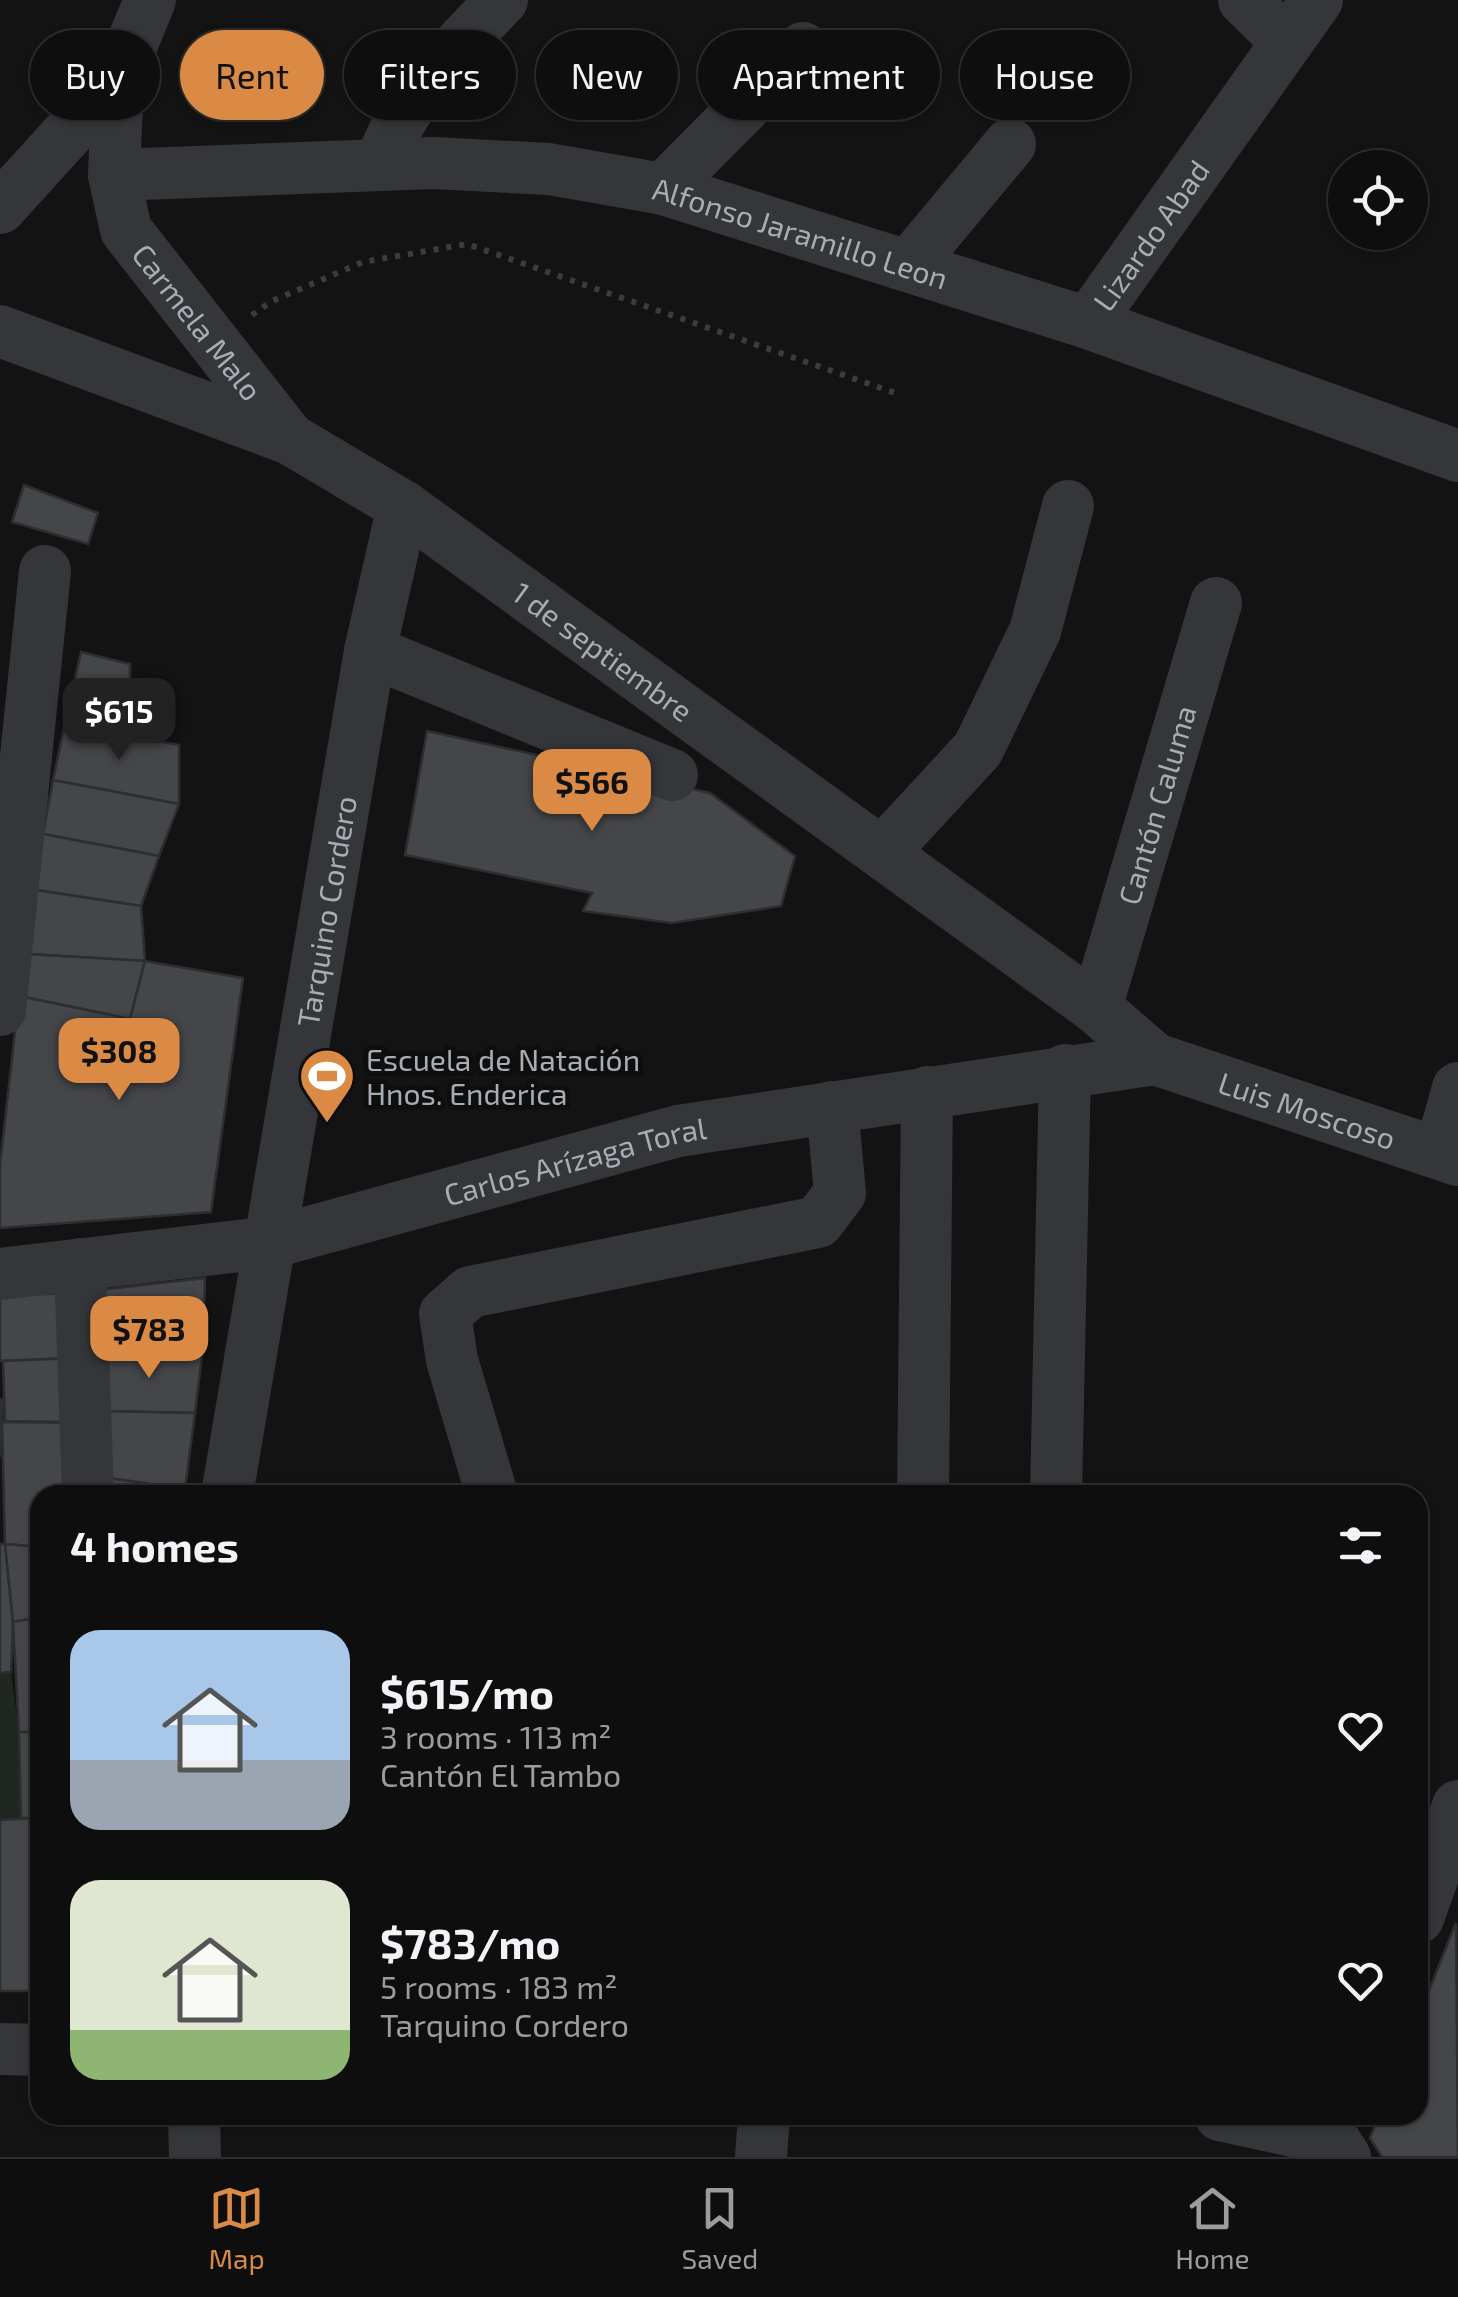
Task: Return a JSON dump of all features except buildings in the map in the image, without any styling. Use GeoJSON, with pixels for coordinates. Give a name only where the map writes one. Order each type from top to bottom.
{"type":"FeatureCollection","features":[{"type":"Feature","properties":{"kind":"street","name":"Carmela Malo"},"geometry":{"type":"LineString","coordinates":[[138,30],[150,0]]}},
{"type":"Feature","properties":{"kind":"street"},"geometry":{"type":"LineString","coordinates":[[380,163],[394,124],[437,68],[502,0]]}},
{"type":"Feature","properties":{"kind":"street"},"geometry":{"type":"LineString","coordinates":[[1244,0],[1288,42]]}},
{"type":"Feature","properties":{"kind":"street","name":"Lizardo Abad"},"geometry":{"type":"LineString","coordinates":[[1088,323],[1317,0]]}},
{"type":"Feature","properties":{"kind":"street","name":"Carmela Malo"},"geometry":{"type":"LineString","coordinates":[[0,208],[80,120]]}},
{"type":"Feature","properties":{"kind":"street","name":"Carmela Malo"},"geometry":{"type":"LineString","coordinates":[[116,120],[114,174],[126,230],[290,439]]}},
{"type":"Feature","properties":{"kind":"street"},"geometry":{"type":"LineString","coordinates":[[663,189],[732,120]]}},
{"type":"Feature","properties":{"kind":"street"},"geometry":{"type":"LineString","coordinates":[[910,264],[1010,144]]}},
{"type":"Feature","properties":{"kind":"street","name":"Alfonso Jaramillo Leon"},"geometry":{"type":"LineString","coordinates":[[114,174],[380,163],[549,169],[663,189],[1088,323],[1458,456]]}},
{"type":"Feature","properties":{"kind":"street","name":"1 de septiembre"},"geometry":{"type":"LineString","coordinates":[[0,331],[290,439],[403,506],[1096,1008],[1155,1059]]}},
{"type":"Feature","properties":{"kind":"street","name":"Tarquino Cordero"},"geometry":{"type":"LineString","coordinates":[[228,1485],[273,1242],[370,651],[403,506]]}},
{"type":"Feature","properties":{"kind":"street"},"geometry":{"type":"LineString","coordinates":[[882,853],[978,749],[1035,631],[1068,506]]}},
{"type":"Feature","properties":{"kind":"street"},"geometry":{"type":"LineString","coordinates":[[0,1010],[45,571]]}},
{"type":"Feature","properties":{"kind":"street","name":"Cantón Caluma"},"geometry":{"type":"LineString","coordinates":[[1096,1008],[1216,602]]}},
{"type":"Feature","properties":{"kind":"street"},"geometry":{"type":"LineString","coordinates":[[370,651],[672,775]]}},
{"type":"Feature","properties":{"kind":"street","name":"Carlos Arízaga Toral"},"geometry":{"type":"LineString","coordinates":[[0,1274],[273,1242],[678,1132],[1155,1059]]}},
{"type":"Feature","properties":{"kind":"street","name":"Luis Moscoso"},"geometry":{"type":"LineString","coordinates":[[1155,1059],[1449,1157]]}},
{"type":"Feature","properties":{"kind":"street"},"geometry":{"type":"LineString","coordinates":[[1056,1485],[1066,1070]]}},
{"type":"Feature","properties":{"kind":"street"},"geometry":{"type":"LineString","coordinates":[[1449,1157],[1458,1088]]}},
{"type":"Feature","properties":{"kind":"street"},"geometry":{"type":"LineString","coordinates":[[923,1485],[927,1092]]}},
{"type":"Feature","properties":{"kind":"street"},"geometry":{"type":"LineString","coordinates":[[489,1485],[452,1360],[446,1314],[470,1292],[818,1222],[840,1193],[832,1107]]}},
{"type":"Feature","properties":{"kind":"street"},"geometry":{"type":"LineString","coordinates":[[80,1264],[88,1485]]}},
{"type":"Feature","properties":{"kind":"street"},"geometry":{"type":"LineString","coordinates":[[1428,1901],[1448,1867],[1458,1806]]}},
{"type":"Feature","properties":{"kind":"street"},"geometry":{"type":"LineString","coordinates":[[0,2049],[30,2050]]}},
{"type":"Feature","properties":{"kind":"street"},"geometry":{"type":"LineString","coordinates":[[194,2125],[196,2157]]}},
{"type":"Feature","properties":{"kind":"street"},"geometry":{"type":"LineString","coordinates":[[761,2157],[763,2125]]}},
{"type":"Feature","properties":{"kind":"street"},"geometry":{"type":"LineString","coordinates":[[1264,2125],[1338,2142]]}},
{"type":"Feature","properties":{"kind":"path"},"geometry":{"type":"LineString","coordinates":[[215,343],[272,301],[363,262],[467,244],[901,395]]}},
{"type":"Feature","properties":{"kind":"shaded area"},"geometry":{"type":"Polygon","coordinates":[[[11,1672],[19,1732],[21,1818],[0,1820],[0,1673],[11,1672]]]}},
{"type":"Feature","properties":{"kind":"place","name":"Escuela de Natación Hnos. Enderica"},"geometry":{"type":"Point","coordinates":[327,1125]}}]}
